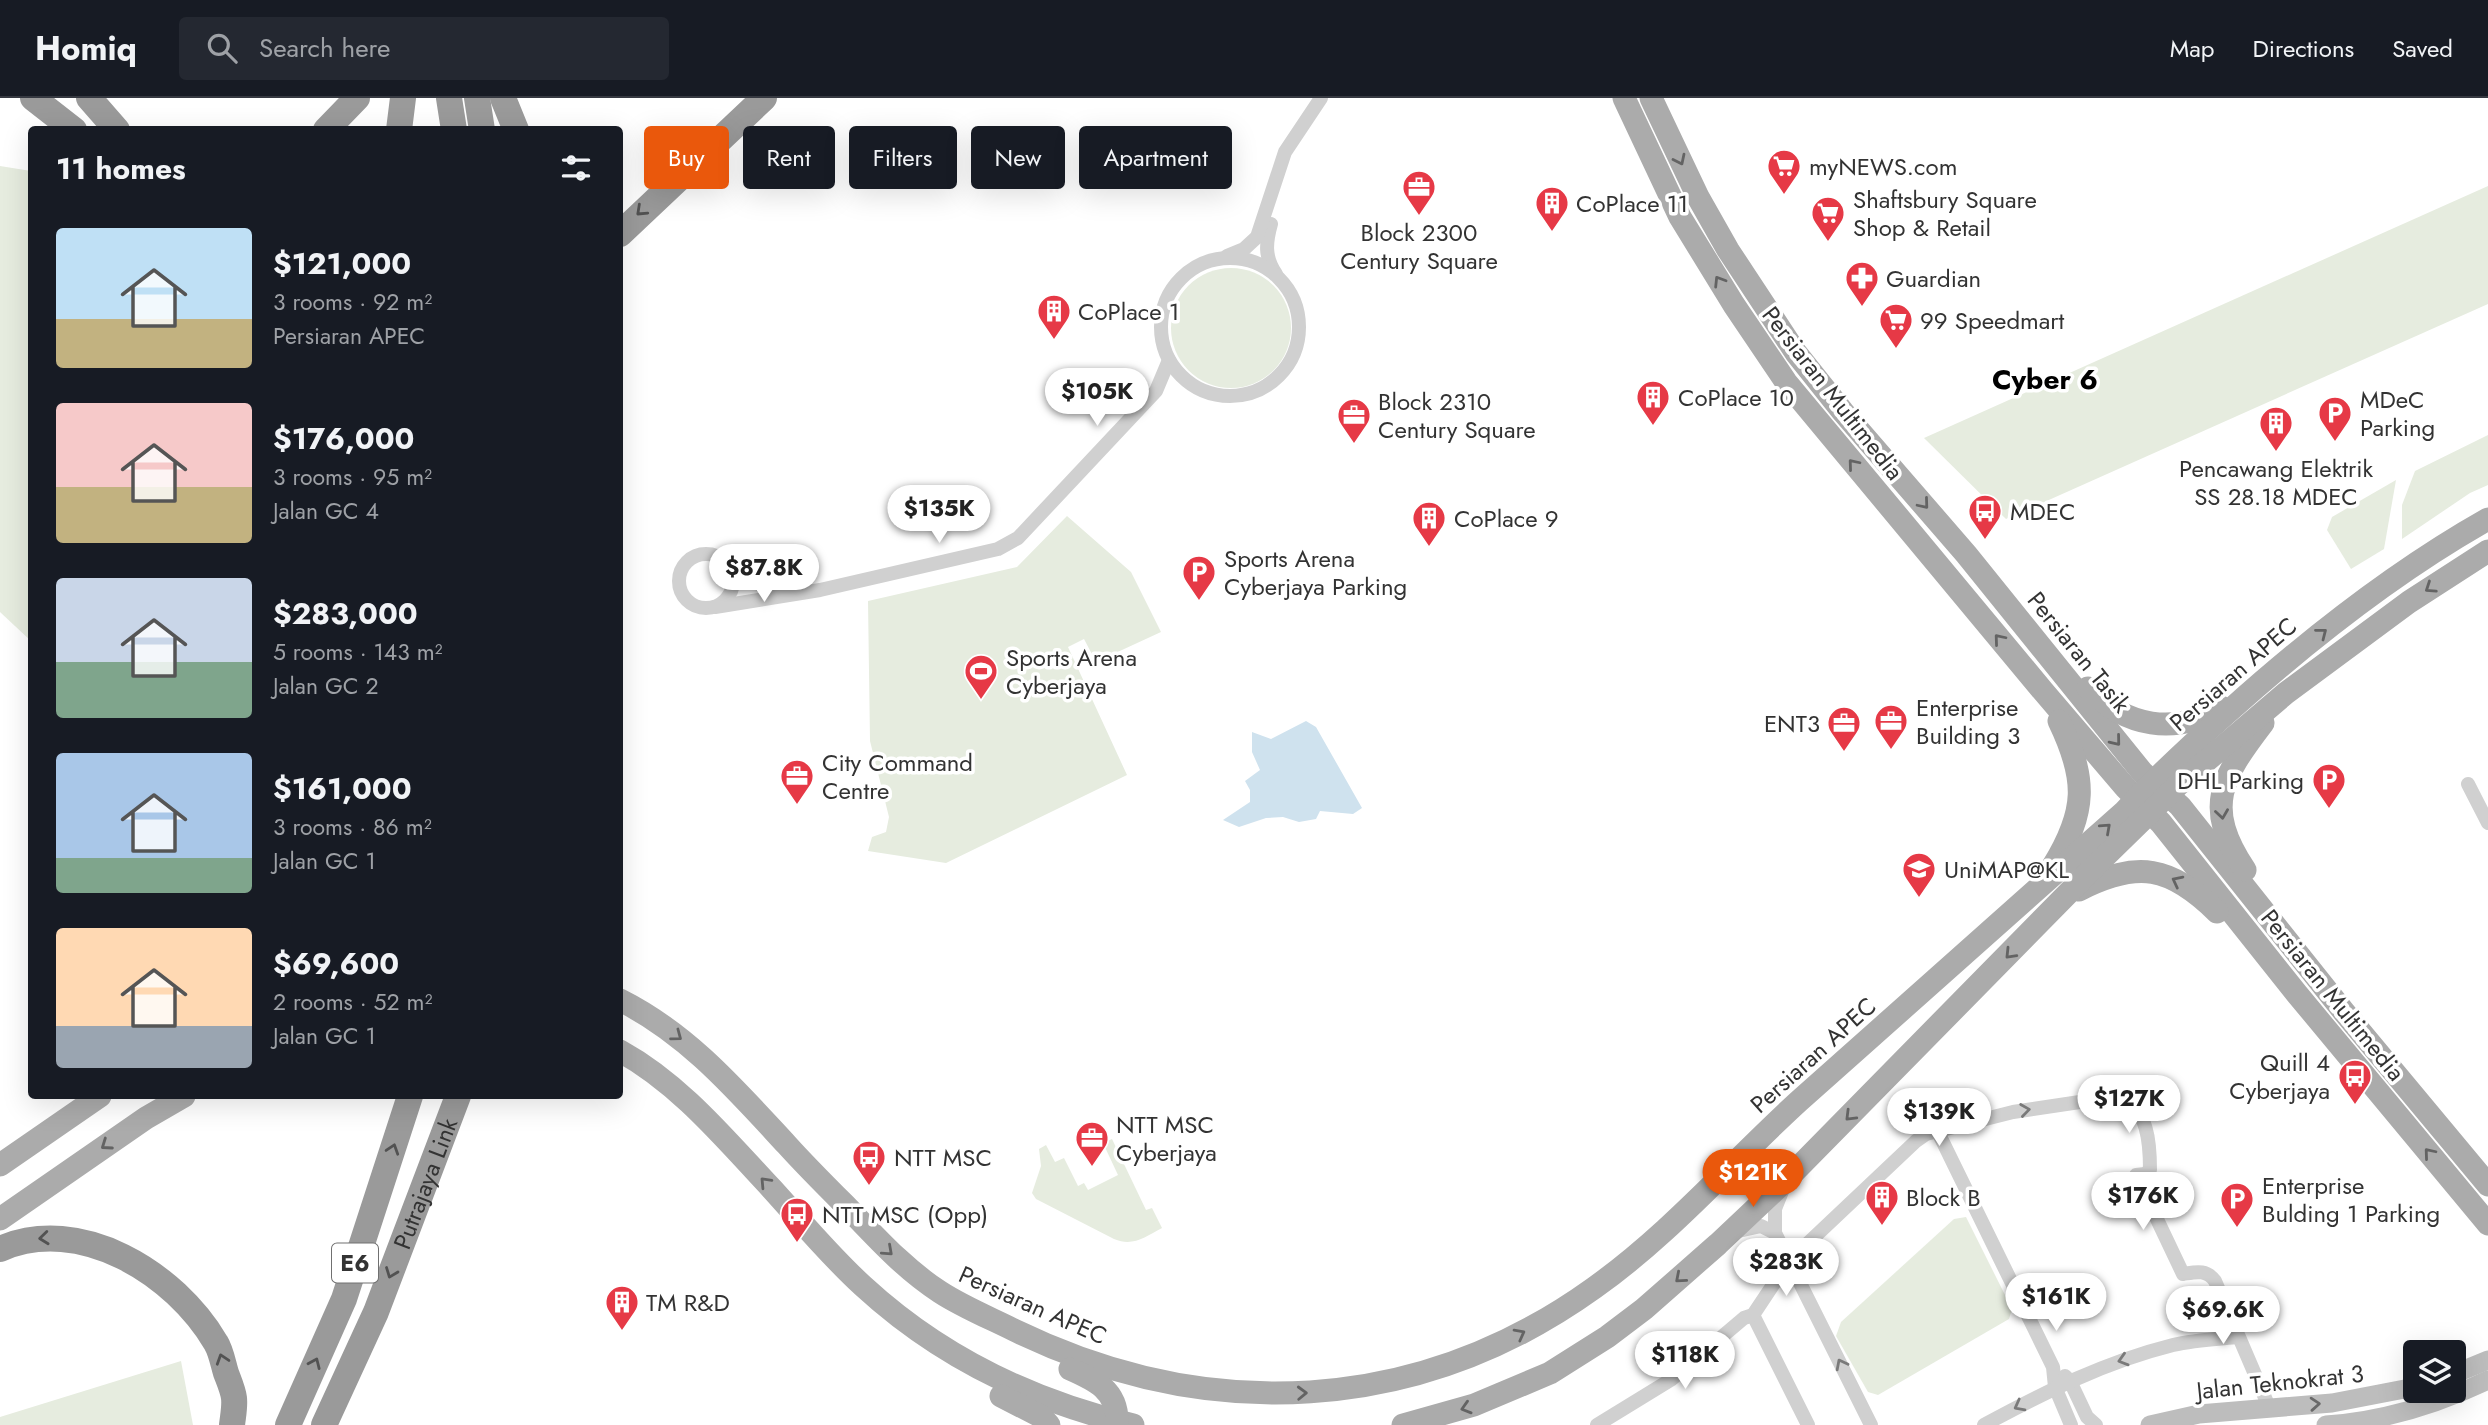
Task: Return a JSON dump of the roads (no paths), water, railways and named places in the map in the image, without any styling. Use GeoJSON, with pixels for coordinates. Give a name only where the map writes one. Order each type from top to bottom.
{"type":"FeatureCollection","features":[{"type":"Feature","properties":{"kind":"highway"},"geometry":{"type":"LineString","coordinates":[[33,98],[69,126]]}},
{"type":"Feature","properties":{"kind":"highway"},"geometry":{"type":"LineString","coordinates":[[89,98],[114,126]]}},
{"type":"Feature","properties":{"kind":"highway"},"geometry":{"type":"LineString","coordinates":[[330,126],[357,98]]}},
{"type":"Feature","properties":{"kind":"highway"},"geometry":{"type":"LineString","coordinates":[[400,126],[404,98]]}},
{"type":"Feature","properties":{"kind":"highway"},"geometry":{"type":"LineString","coordinates":[[449,98],[453,126]]}},
{"type":"Feature","properties":{"kind":"highway"},"geometry":{"type":"LineString","coordinates":[[477,98],[481,126]]}},
{"type":"Feature","properties":{"kind":"highway"},"geometry":{"type":"LineString","coordinates":[[503,98],[514,126]]}},
{"type":"Feature","properties":{"kind":"highway"},"geometry":{"type":"LineString","coordinates":[[623,231],[764,98]]}},
{"type":"Feature","properties":{"kind":"highway","name":"Putrajaya Link"},"geometry":{"type":"LineString","coordinates":[[288,1425],[344,1298],[409,1099]]}},
{"type":"Feature","properties":{"kind":"highway","name":"Putrajaya Link"},"geometry":{"type":"LineString","coordinates":[[324,1425],[376,1312],[457,1099]]}},
{"type":"Feature","properties":{"kind":"highway"},"geometry":{"type":"LineString","coordinates":[[0,1248],[16,1242],[54,1237],[93,1245],[130,1260],[161,1278],[184,1299],[217,1344],[234,1398],[232,1425]]}},
{"type":"Feature","properties":{"kind":"main road","name":"Persiaran Multimedia"},"geometry":{"type":"LineString","coordinates":[[1625,98],[1680,217],[1734,305],[1786,382],[2043,691]]}},
{"type":"Feature","properties":{"kind":"main road","name":"Persiaran Multimedia"},"geometry":{"type":"LineString","coordinates":[[1651,98],[1698,197],[1764,307],[1843,412],[1966,554]]}},
{"type":"Feature","properties":{"kind":"main road","name":"Persiaran APEC"},"geometry":{"type":"LineString","coordinates":[[1403,1425],[1475,1405],[1516,1389],[1568,1363],[1643,1310],[1731,1233],[1788,1178],[2057,905],[2143,806],[2268,675],[2381,588],[2488,519]]}},
{"type":"Feature","properties":{"kind":"main road","name":"Persiaran APEC"},"geometry":{"type":"LineString","coordinates":[[2160,788],[2409,603],[2488,551]]}},
{"type":"Feature","properties":{"kind":"main road","name":"Persiaran Tasik"},"geometry":{"type":"LineString","coordinates":[[1966,554],[2142,772],[2160,788]]}},
{"type":"Feature","properties":{"kind":"main road"},"geometry":{"type":"LineString","coordinates":[[1966,554],[2106,706],[2132,718],[2160,725],[2193,721],[2217,710],[2268,675]]}},
{"type":"Feature","properties":{"kind":"main road","name":"Persiaran Tasik"},"geometry":{"type":"LineString","coordinates":[[2043,691],[2143,806]]}},
{"type":"Feature","properties":{"kind":"main road"},"geometry":{"type":"LineString","coordinates":[[2039,890],[2072,833],[2080,797],[2070,746],[2043,691]]}},
{"type":"Feature","properties":{"kind":"main road"},"geometry":{"type":"LineString","coordinates":[[2286,693],[2248,742],[2227,777],[2220,802],[2221,817],[2236,857],[2344,1012]]}},
{"type":"Feature","properties":{"kind":"main road","name":"Persiaran Multimedia"},"geometry":{"type":"LineString","coordinates":[[2160,788],[2180,806],[2344,1012],[2488,1185]]}},
{"type":"Feature","properties":{"kind":"main road","name":"Persiaran Multimedia"},"geometry":{"type":"LineString","coordinates":[[2143,806],[2161,823],[2297,994],[2488,1224]]}},
{"type":"Feature","properties":{"kind":"main road","name":"Persiaran APEC"},"geometry":{"type":"LineString","coordinates":[[623,1002],[657,1022],[705,1058],[877,1241],[909,1269],[951,1299],[1047,1346],[1120,1371],[1176,1384],[1258,1393],[1320,1392],[1387,1383],[1422,1373],[1488,1350],[1567,1306],[1623,1266],[1653,1240],[1808,1093],[2039,890],[2143,806]]}},
{"type":"Feature","properties":{"kind":"main road"},"geometry":{"type":"LineString","coordinates":[[2057,905],[2074,892],[2120,873],[2144,871],[2167,875],[2198,894],[2297,994]]}},
{"type":"Feature","properties":{"kind":"main road"},"geometry":{"type":"LineString","coordinates":[[623,1053],[661,1077],[691,1103],[844,1267],[948,1362],[987,1388],[1042,1418],[1049,1425]]}},
{"type":"Feature","properties":{"kind":"main road"},"geometry":{"type":"LineString","coordinates":[[0,1165],[96,1099]]}},
{"type":"Feature","properties":{"kind":"main road"},"geometry":{"type":"LineString","coordinates":[[146,1118],[166,1099]]}},
{"type":"Feature","properties":{"kind":"main road"},"geometry":{"type":"LineString","coordinates":[[0,1219],[146,1118],[179,1099]]}},
{"type":"Feature","properties":{"kind":"main road"},"geometry":{"type":"LineString","coordinates":[[951,1299],[979,1324],[1008,1343],[1096,1380],[1112,1398]]}},
{"type":"Feature","properties":{"kind":"main road"},"geometry":{"type":"LineString","coordinates":[[891,1310],[984,1372],[1030,1394],[1111,1422]]}},
{"type":"Feature","properties":{"kind":"main road"},"geometry":{"type":"LineString","coordinates":[[2466,1369],[2488,1360]]}},
{"type":"Feature","properties":{"kind":"main road","name":"Jalan Teknokrat 3"},"geometry":{"type":"LineString","coordinates":[[2326,1425],[2399,1414],[2439,1402],[2488,1380]]}},
{"type":"Feature","properties":{"kind":"main road","name":"Jalan Teknokrat 3"},"geometry":{"type":"LineString","coordinates":[[2150,1425],[2199,1415],[2332,1403],[2403,1389]]}},
{"type":"Feature","properties":{"kind":"main road"},"geometry":{"type":"LineString","coordinates":[[1111,1422],[1101,1405],[1124,1393],[1139,1391],[1186,1399],[1223,1400],[1258,1393]]}},
{"type":"Feature","properties":{"kind":"street"},"geometry":{"type":"LineString","coordinates":[[1321,98],[1285,152],[1257,237],[1234,254],[1199,265],[1181,278],[1168,296],[1161,328],[1169,360],[1183,378],[1201,390],[1233,397],[1257,392],[1278,378],[1293,356],[1299,334],[1296,305],[1268,260],[1267,237],[1292,160],[1311,127],[1333,98]]}},
{"type":"Feature","properties":{"kind":"street"},"geometry":{"type":"LineString","coordinates":[[1209,261],[1232,258],[1254,262],[1282,282]]}},
{"type":"Feature","properties":{"kind":"street"},"geometry":{"type":"LineString","coordinates":[[820,590],[786,591],[761,585],[726,562],[711,554],[702,553],[687,560],[679,575],[681,593],[686,600],[701,608],[715,607],[820,590],[998,549],[1018,538],[1156,391],[1169,360]]}},
{"type":"Feature","properties":{"kind":"street"},"geometry":{"type":"LineString","coordinates":[[1156,391],[1183,378]]}},
{"type":"Feature","properties":{"kind":"street"},"geometry":{"type":"LineString","coordinates":[[715,607],[727,598],[733,584],[733,576],[726,562]]}},
{"type":"Feature","properties":{"kind":"street"},"geometry":{"type":"LineString","coordinates":[[2468,784],[2488,823]]}},
{"type":"Feature","properties":{"kind":"street"},"geometry":{"type":"LineString","coordinates":[[1597,1425],[1672,1379],[1744,1318],[1754,1315],[1789,1261],[1916,1141],[1937,1130],[2013,1112],[2120,1096],[2135,1105],[2146,1129],[2150,1146],[2150,1170],[2136,1175],[2183,1274],[2199,1271],[2211,1276],[2269,1407]]}},
{"type":"Feature","properties":{"kind":"street"},"geometry":{"type":"LineString","coordinates":[[1937,1130],[2053,1367],[2055,1387],[2071,1425]]}},
{"type":"Feature","properties":{"kind":"street"},"geometry":{"type":"LineString","coordinates":[[1788,1178],[1774,1209],[1772,1231],[1871,1425]]}},
{"type":"Feature","properties":{"kind":"street"},"geometry":{"type":"LineString","coordinates":[[1731,1233],[1761,1226],[1772,1231]]}},
{"type":"Feature","properties":{"kind":"street"},"geometry":{"type":"LineString","coordinates":[[1754,1315],[1808,1425]]}},
{"type":"Feature","properties":{"kind":"street"},"geometry":{"type":"LineString","coordinates":[[1984,1425],[2055,1387],[2117,1362],[2176,1345],[2238,1337]]}},
{"type":"Feature","properties":{"kind":"street"},"geometry":{"type":"LineString","coordinates":[[2053,1367],[2070,1381],[2087,1417],[2096,1425]]}},
{"type":"Feature","properties":{"kind":"water"},"geometry":{"type":"Polygon","coordinates":[[[1306,721],[1316,727],[1362,808],[1353,814],[1320,811],[1316,819],[1299,822],[1283,817],[1266,818],[1239,827],[1223,820],[1250,802],[1250,790],[1245,781],[1260,770],[1252,752],[1252,732],[1271,739],[1306,721]]]}},
{"type":"Feature","properties":{"kind":"place","name":"myNEWS.com"},"geometry":{"type":"Point","coordinates":[1784,196]}},
{"type":"Feature","properties":{"kind":"place","name":"Block 2300 Century Square"},"geometry":{"type":"Point","coordinates":[1419,217]}},
{"type":"Feature","properties":{"kind":"place","name":"CoPlace 11"},"geometry":{"type":"Point","coordinates":[1552,233]}},
{"type":"Feature","properties":{"kind":"place","name":"Shaftsbury Square Shop & Retail"},"geometry":{"type":"Point","coordinates":[1828,243]}},
{"type":"Feature","properties":{"kind":"place","name":"Guardian"},"geometry":{"type":"Point","coordinates":[1862,308]}},
{"type":"Feature","properties":{"kind":"place","name":"CoPlace 1"},"geometry":{"type":"Point","coordinates":[1054,341]}},
{"type":"Feature","properties":{"kind":"place","name":"99 Speedmart"},"geometry":{"type":"Point","coordinates":[1896,350]}},
{"type":"Feature","properties":{"kind":"place","name":"CoPlace 10"},"geometry":{"type":"Point","coordinates":[1653,427]}},
{"type":"Feature","properties":{"kind":"place","name":"MDeC Parking"},"geometry":{"type":"Point","coordinates":[2335,443]}},
{"type":"Feature","properties":{"kind":"place","name":"Block 2310 Century Square"},"geometry":{"type":"Point","coordinates":[1354,445]}},
{"type":"Feature","properties":{"kind":"place","name":"Pencawang Elektrik SS 28.18 MDEC"},"geometry":{"type":"Point","coordinates":[2276,453]}},
{"type":"Feature","properties":{"kind":"place","name":"MDEC"},"geometry":{"type":"Point","coordinates":[1985,541]}},
{"type":"Feature","properties":{"kind":"place","name":"CoPlace 9"},"geometry":{"type":"Point","coordinates":[1429,548]}},
{"type":"Feature","properties":{"kind":"place","name":"Sports Arena Cyberjaya Parking"},"geometry":{"type":"Point","coordinates":[1199,602]}},
{"type":"Feature","properties":{"kind":"place","name":"Sports Arena Cyberjaya"},"geometry":{"type":"Point","coordinates":[981,701]}},
{"type":"Feature","properties":{"kind":"place","name":"Enterprise Building 3"},"geometry":{"type":"Point","coordinates":[1891,751]}},
{"type":"Feature","properties":{"kind":"place","name":"ENT3"},"geometry":{"type":"Point","coordinates":[1844,753]}},
{"type":"Feature","properties":{"kind":"place","name":"City Command Centre"},"geometry":{"type":"Point","coordinates":[797,806]}},
{"type":"Feature","properties":{"kind":"place","name":"DHL Parking"},"geometry":{"type":"Point","coordinates":[2329,810]}},
{"type":"Feature","properties":{"kind":"place","name":"UniMAP@KL"},"geometry":{"type":"Point","coordinates":[1919,899]}},
{"type":"Feature","properties":{"kind":"place","name":"Quill 4 Cyberjaya"},"geometry":{"type":"Point","coordinates":[2355,1106]}},
{"type":"Feature","properties":{"kind":"place","name":"NTT MSC Cyberjaya"},"geometry":{"type":"Point","coordinates":[1092,1168]}},
{"type":"Feature","properties":{"kind":"place","name":"NTT MSC"},"geometry":{"type":"Point","coordinates":[869,1187]}},
{"type":"Feature","properties":{"kind":"place","name":"Block B"},"geometry":{"type":"Point","coordinates":[1882,1227]}},
{"type":"Feature","properties":{"kind":"place","name":"Enterprise Bulding 1 Parking"},"geometry":{"type":"Point","coordinates":[2237,1229]}},
{"type":"Feature","properties":{"kind":"place","name":"NTT MSC (Opp)"},"geometry":{"type":"Point","coordinates":[797,1244]}},
{"type":"Feature","properties":{"kind":"place","name":"TM R&D"},"geometry":{"type":"Point","coordinates":[622,1332]}},
{"type":"Feature","properties":{"kind":"district","name":"Cyber 6"},"geometry":{"type":"Point","coordinates":[2045,379]}}]}
